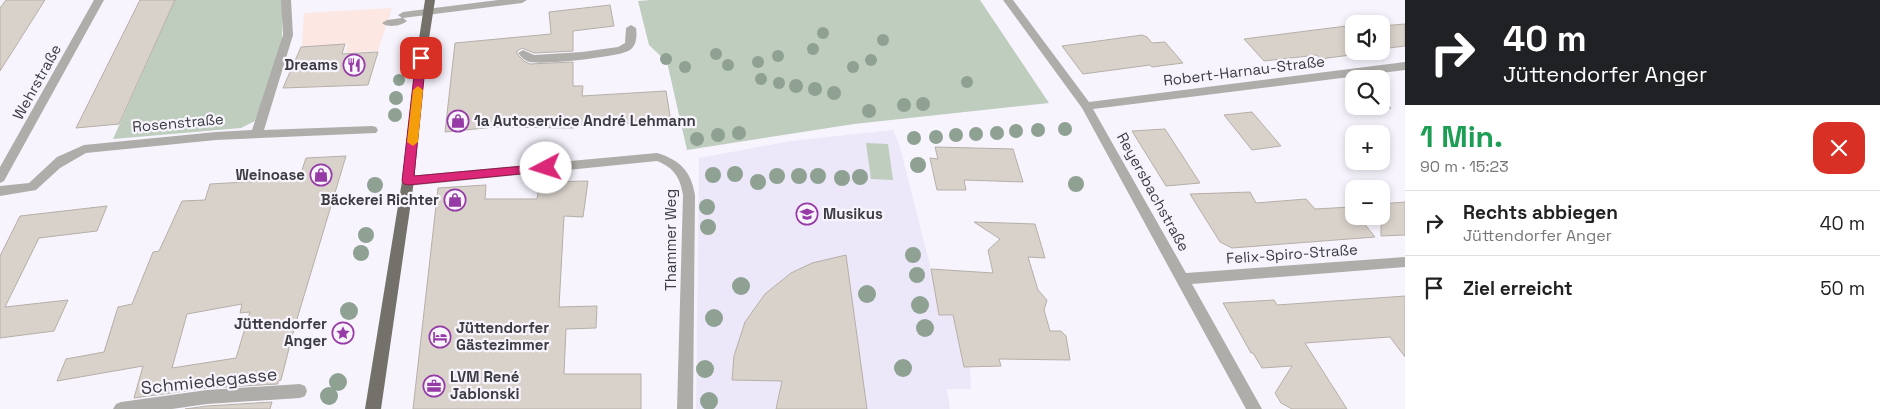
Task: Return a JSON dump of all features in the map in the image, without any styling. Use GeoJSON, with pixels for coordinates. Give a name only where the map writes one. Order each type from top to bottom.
{"type":"FeatureCollection","features":[{"type":"Feature","properties":{"kind":"main road"},"geometry":{"type":"LineString","coordinates":[[373,409],[408,181],[429,5]]}},
{"type":"Feature","properties":{"kind":"street","name":"Wehrstraße"},"geometry":{"type":"LineString","coordinates":[[0,178],[99,0]]}},
{"type":"Feature","properties":{"kind":"street"},"geometry":{"type":"LineString","coordinates":[[257,134],[288,35],[286,0]]}},
{"type":"Feature","properties":{"kind":"street"},"geometry":{"type":"LineString","coordinates":[[387,23],[403,18],[429,5],[522,0]]}},
{"type":"Feature","properties":{"kind":"street","name":"Reyersbachstraße"},"geometry":{"type":"LineString","coordinates":[[1008,0],[1086,106],[1254,409]]}},
{"type":"Feature","properties":{"kind":"street"},"geometry":{"type":"LineString","coordinates":[[523,53],[532,59],[612,52],[626,48],[632,39],[631,28]]}},
{"type":"Feature","properties":{"kind":"street","name":"Robert-Harnau-Straße"},"geometry":{"type":"LineString","coordinates":[[1086,106],[1405,66]]}},
{"type":"Feature","properties":{"kind":"street","name":"Rosenstraße"},"geometry":{"type":"LineString","coordinates":[[0,191],[32,187],[51,167],[67,155],[84,149],[206,136],[372,130]]}},
{"type":"Feature","properties":{"kind":"street","name":"Thammer Weg"},"geometry":{"type":"LineString","coordinates":[[408,181],[657,158],[672,162],[682,172],[688,183],[689,196],[685,409]]}},
{"type":"Feature","properties":{"kind":"street","name":"Felix-Spiro-Straße"},"geometry":{"type":"LineString","coordinates":[[1182,279],[1405,262]]}},
{"type":"Feature","properties":{"kind":"street","name":"Schmiedegasse"},"geometry":{"type":"LineString","coordinates":[[121,409],[207,397],[300,391]]}},
{"type":"Feature","properties":{"kind":"shaded area"},"geometry":{"type":"Polygon","coordinates":[[[392,8],[378,51],[345,53],[348,44],[302,46],[304,13],[392,8]]]}},
{"type":"Feature","properties":{"kind":"shaded area","name":"Musikus"},"geometry":{"type":"Polygon","coordinates":[[[893,130],[900,147],[931,269],[939,315],[953,316],[970,366],[971,389],[947,389],[950,409],[696,409],[699,158],[791,141],[893,130]]]}},
{"type":"Feature","properties":{"kind":"green space"},"geometry":{"type":"Polygon","coordinates":[[[175,0],[282,0],[282,42],[255,121],[241,128],[113,139],[175,0]]]}},
{"type":"Feature","properties":{"kind":"green space"},"geometry":{"type":"Polygon","coordinates":[[[980,0],[1049,103],[854,124],[687,150],[667,62],[649,45],[638,1],[980,0]]]}},
{"type":"Feature","properties":{"kind":"green space"},"geometry":{"type":"Polygon","coordinates":[[[866,143],[888,144],[893,180],[871,179],[866,143]]]}},
{"type":"Feature","properties":{"kind":"building"},"geometry":{"type":"Polygon","coordinates":[[[6,0],[45,0],[0,71],[0,8],[6,0]]]}},
{"type":"Feature","properties":{"kind":"building"},"geometry":{"type":"Polygon","coordinates":[[[140,0],[175,0],[119,124],[76,128],[140,0]]]}},
{"type":"Feature","properties":{"kind":"building"},"geometry":{"type":"Polygon","coordinates":[[[610,5],[614,26],[573,31],[573,51],[534,53],[522,48],[517,51],[517,54],[530,64],[573,62],[573,86],[583,86],[582,96],[666,91],[671,122],[574,125],[574,128],[495,127],[445,132],[455,43],[551,34],[549,12],[610,5]]]}},
{"type":"Feature","properties":{"kind":"building"},"geometry":{"type":"Polygon","coordinates":[[[1405,24],[1405,46],[1390,48],[1390,25],[1405,24]]]}},
{"type":"Feature","properties":{"kind":"building"},"geometry":{"type":"Polygon","coordinates":[[[1345,26],[1345,56],[1320,59],[1317,55],[1264,61],[1244,39],[1345,26]]]}},
{"type":"Feature","properties":{"kind":"building"},"geometry":{"type":"Polygon","coordinates":[[[1142,35],[1147,37],[1152,43],[1165,42],[1183,63],[1152,67],[1150,65],[1083,74],[1062,46],[1142,35]]]}},
{"type":"Feature","properties":{"kind":"building"},"geometry":{"type":"Polygon","coordinates":[[[345,44],[342,54],[378,52],[368,85],[283,88],[301,47],[345,44]]]}},
{"type":"Feature","properties":{"kind":"building"},"geometry":{"type":"Polygon","coordinates":[[[1252,112],[1281,146],[1252,150],[1224,115],[1252,112]]]}},
{"type":"Feature","properties":{"kind":"building"},"geometry":{"type":"Polygon","coordinates":[[[1165,129],[1200,183],[1166,186],[1132,131],[1165,129]]]}},
{"type":"Feature","properties":{"kind":"building"},"geometry":{"type":"Polygon","coordinates":[[[935,147],[1013,149],[1023,182],[964,180],[966,190],[937,190],[930,158],[938,159],[935,147]]]}},
{"type":"Feature","properties":{"kind":"building"},"geometry":{"type":"Polygon","coordinates":[[[346,156],[294,329],[281,380],[278,381],[278,384],[207,388],[134,398],[143,366],[57,381],[66,359],[104,352],[118,307],[132,304],[153,252],[159,251],[182,201],[205,200],[210,184],[299,179],[306,158],[346,156]],[[242,304],[187,314],[172,368],[236,358],[250,312],[240,313],[242,304]]]}},
{"type":"Feature","properties":{"kind":"building"},"geometry":{"type":"Polygon","coordinates":[[[588,181],[583,217],[564,216],[559,307],[597,306],[596,328],[566,329],[564,374],[641,374],[641,409],[413,409],[438,188],[486,185],[485,199],[537,199],[540,182],[588,181]]]}},
{"type":"Feature","properties":{"kind":"building"},"geometry":{"type":"Polygon","coordinates":[[[1250,192],[1256,203],[1306,199],[1315,209],[1345,207],[1345,225],[1365,225],[1375,237],[1232,248],[1220,242],[1190,194],[1250,192]]]}},
{"type":"Feature","properties":{"kind":"building"},"geometry":{"type":"Polygon","coordinates":[[[1405,202],[1405,235],[1381,236],[1381,225],[1390,225],[1390,203],[1405,202]]]}},
{"type":"Feature","properties":{"kind":"building"},"geometry":{"type":"Polygon","coordinates":[[[107,206],[97,231],[39,238],[5,307],[68,300],[54,331],[0,338],[0,256],[20,216],[107,206]]]}},
{"type":"Feature","properties":{"kind":"building"},"geometry":{"type":"Polygon","coordinates":[[[974,222],[1035,224],[1045,258],[1028,257],[1038,290],[1047,300],[1044,310],[1050,331],[1061,331],[1066,336],[1070,360],[999,359],[1001,366],[964,367],[953,315],[939,315],[931,269],[993,273],[988,250],[1000,239],[974,222]]]}},
{"type":"Feature","properties":{"kind":"building"},"geometry":{"type":"Polygon","coordinates":[[[846,255],[867,409],[776,409],[782,381],[732,380],[734,356],[745,322],[765,294],[791,273],[812,263],[846,255]]]}},
{"type":"Feature","properties":{"kind":"building"},"geometry":{"type":"Polygon","coordinates":[[[1405,296],[1405,357],[1390,337],[1305,343],[1347,409],[1292,409],[1281,403],[1275,393],[1292,366],[1262,368],[1253,353],[1251,353],[1223,303],[1274,300],[1277,305],[1405,296]]]}},
{"type":"Feature","properties":{"kind":"building"},"geometry":{"type":"Polygon","coordinates":[[[272,402],[270,409],[185,409],[207,406],[272,402]]]}},
{"type":"Feature","properties":{"kind":"slow traffic"},"geometry":{"type":"LineString","coordinates":[[413,142],[418,90]]}},
{"type":"Feature","properties":{"kind":"place","name":"Dreams"},"geometry":{"type":"Point","coordinates":[354,65]}},
{"type":"Feature","properties":{"kind":"place","name":"1a Autoservice André Lehmann"},"geometry":{"type":"Point","coordinates":[458,121]}},
{"type":"Feature","properties":{"kind":"place","name":"Weinoase"},"geometry":{"type":"Point","coordinates":[321,175]}},
{"type":"Feature","properties":{"kind":"place","name":"Bäckerei Richter"},"geometry":{"type":"Point","coordinates":[455,200]}},
{"type":"Feature","properties":{"kind":"place","name":"Musikus"},"geometry":{"type":"Point","coordinates":[807,214]}},
{"type":"Feature","properties":{"kind":"place","name":"Jüttendorfer Anger"},"geometry":{"type":"Point","coordinates":[343,333]}},
{"type":"Feature","properties":{"kind":"place","name":"Jüttendorfer Gästezimmer"},"geometry":{"type":"Point","coordinates":[440,337]}},
{"type":"Feature","properties":{"kind":"place","name":"LVM René Jablonski"},"geometry":{"type":"Point","coordinates":[434,386]}},
{"type":"Feature","properties":{"kind":"route"},"geometry":{"type":"LineString","coordinates":[[421,58],[408,181],[546,168]]}}]}
